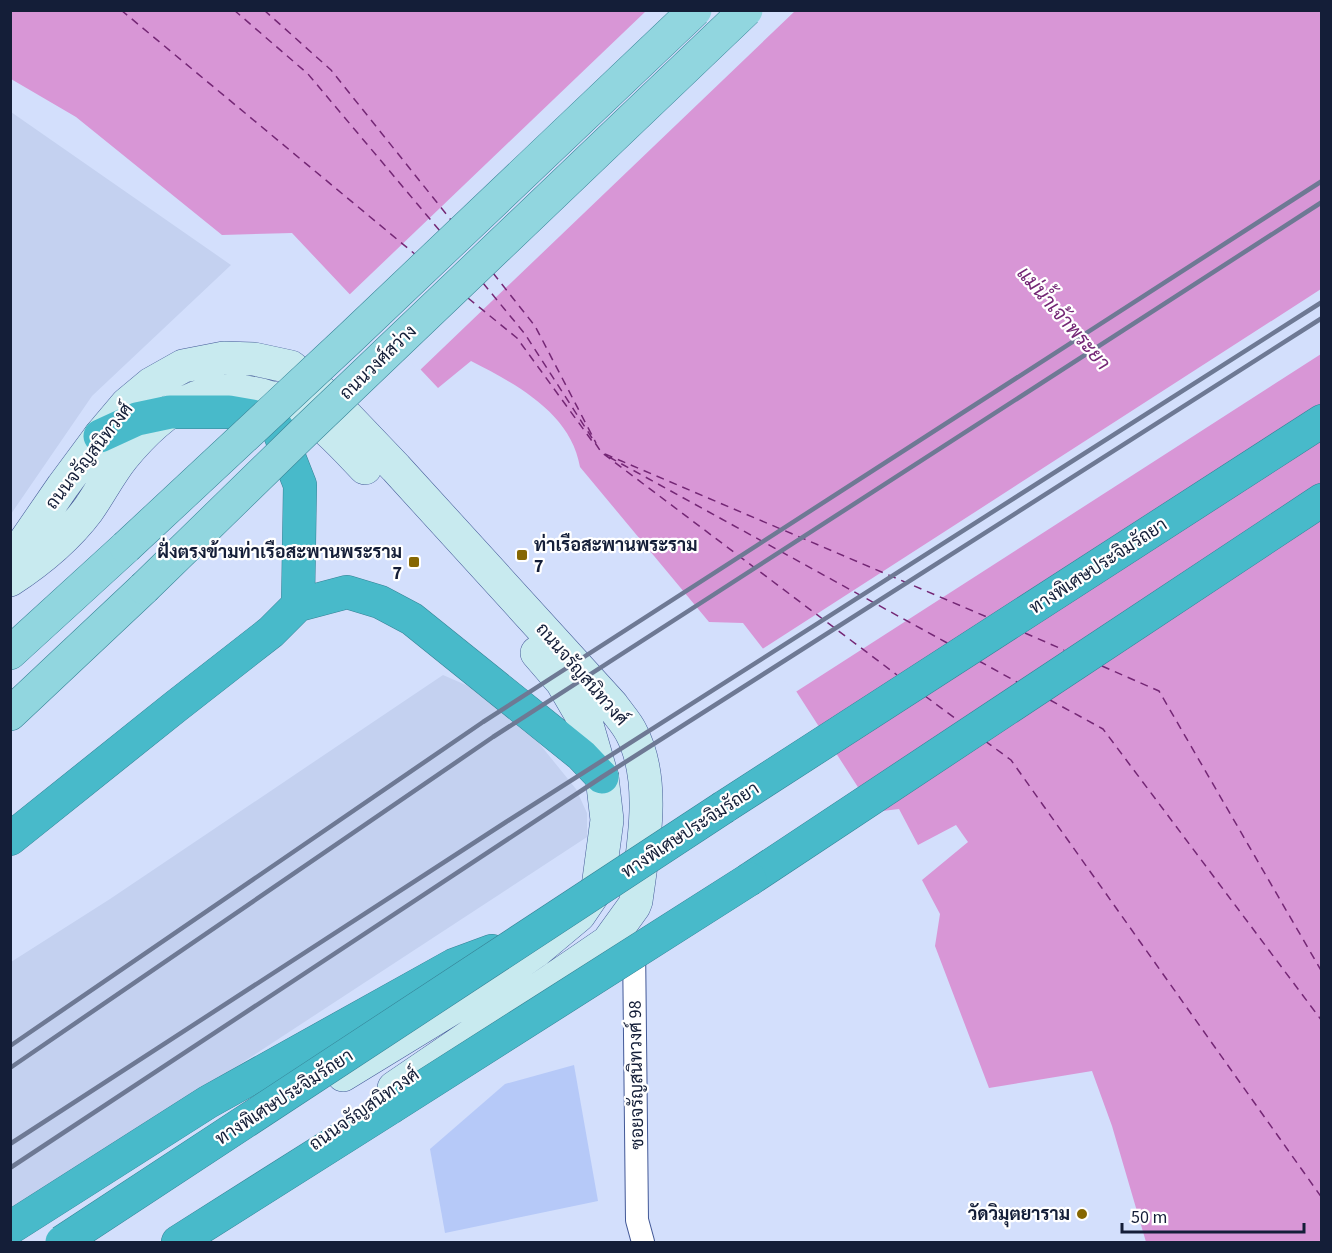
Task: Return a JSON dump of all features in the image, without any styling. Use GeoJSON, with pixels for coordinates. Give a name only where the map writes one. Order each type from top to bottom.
{"type":"FeatureCollection","features":[{"type":"Feature","properties":{"kind":"highway"},"geometry":{"type":"LineString","coordinates":[[100,436],[137,419],[170,412],[229,412],[252,416],[278,429],[300,485],[298,605]]}},
{"type":"Feature","properties":{"kind":"highway","name":"ทางพิเศษประจิมรัถยา"},"geometry":{"type":"LineString","coordinates":[[62,1242],[724,807],[1322,421]]}},
{"type":"Feature","properties":{"kind":"highway"},"geometry":{"type":"LineString","coordinates":[[178,1242],[750,879],[1322,500]]}},
{"type":"Feature","properties":{"kind":"highway"},"geometry":{"type":"LineString","coordinates":[[10,839],[271,632],[298,605],[347,592],[380,602],[412,619],[581,755],[602,777]]}},
{"type":"Feature","properties":{"kind":"highway"},"geometry":{"type":"LineString","coordinates":[[10,1228],[208,1102],[454,965],[530,936]]}},
{"type":"Feature","properties":{"kind":"main road","name":"ถนนวงศ์สว่าง"},"geometry":{"type":"LineString","coordinates":[[10,653],[348,340],[695,10]]}},
{"type":"Feature","properties":{"kind":"main road","name":"ถนนวงศ์สว่าง"},"geometry":{"type":"LineString","coordinates":[[10,714],[746,10]]}},
{"type":"Feature","properties":{"kind":"main road","name":"ถนนจรัญสนิทวงศ์"},"geometry":{"type":"LineString","coordinates":[[10,563],[100,436],[127,404],[151,384],[183,366],[224,358],[254,359],[291,367],[324,393],[396,468],[612,705],[632,733],[645,772],[647,824],[636,901],[608,942],[495,1017],[291,1160],[164,1242]]}},
{"type":"Feature","properties":{"kind":"main road","name":"ถนนจรัญสนิทวงศ์"},"geometry":{"type":"LineString","coordinates":[[10,580],[40,560],[87,511],[122,458],[170,412],[193,397],[220,390],[252,392],[292,405],[337,438],[513,624],[562,682],[587,725],[602,777],[607,820],[598,887],[579,915],[536,951],[464,1001],[70,1242]]}},
{"type":"Feature","properties":{"kind":"street","name":"ซอยจรัญสนิทวงศ์ 98"},"geometry":{"type":"LineString","coordinates":[[634,906],[637,1220],[643,1242]]}},
{"type":"Feature","properties":{"kind":"shaded area"},"geometry":{"type":"Polygon","coordinates":[[[11,112],[231,265],[92,396],[11,514],[11,112]]]}},
{"type":"Feature","properties":{"kind":"shaded area"},"geometry":{"type":"Polygon","coordinates":[[[443,675],[482,692],[534,737],[576,789],[587,813],[587,837],[11,1214],[11,962],[110,899],[443,675]]]}},
{"type":"Feature","properties":{"kind":"water","name":"แม่น้ำเจ้าพระยา"},"geometry":{"type":"Polygon","coordinates":[[[11,11],[1321,11],[1321,1242],[1146,1242],[1112,1126],[1092,1071],[989,1088],[935,946],[940,914],[922,880],[968,842],[956,825],[918,845],[899,809],[874,812],[796,691],[743,623],[709,622],[580,467],[575,448],[566,431],[539,402],[523,390],[471,361],[438,388],[292,233],[222,235],[76,117],[11,79],[11,11]]]}},
{"type":"Feature","properties":{"kind":"pier"},"geometry":{"type":"Polygon","coordinates":[[[646,11],[795,11],[419,371],[348,296],[646,11]]]}},
{"type":"Feature","properties":{"kind":"pier"},"geometry":{"type":"Polygon","coordinates":[[[1321,289],[1321,354],[794,693],[761,650],[1321,289]]]}},
{"type":"Feature","properties":{"kind":"building"},"geometry":{"type":"Polygon","coordinates":[[[574,1065],[598,1201],[445,1233],[430,1149],[505,1084],[574,1065]]]}},
{"type":"Feature","properties":{"kind":"ferry route"},"geometry":{"type":"LineString","coordinates":[[121,10],[416,255]]}},
{"type":"Feature","properties":{"kind":"ferry route"},"geometry":{"type":"LineString","coordinates":[[234,10],[308,74],[440,231]]}},
{"type":"Feature","properties":{"kind":"ferry route"},"geometry":{"type":"LineString","coordinates":[[264,10],[331,70],[451,220]]}},
{"type":"Feature","properties":{"kind":"ferry route"},"geometry":{"type":"LineString","coordinates":[[493,273],[535,326],[596,443]]}},
{"type":"Feature","properties":{"kind":"ferry route"},"geometry":{"type":"LineString","coordinates":[[483,283],[525,334],[601,452],[897,675]]}},
{"type":"Feature","properties":{"kind":"ferry route"},"geometry":{"type":"LineString","coordinates":[[468,298],[517,338],[592,441]]}},
{"type":"Feature","properties":{"kind":"ferry route"},"geometry":{"type":"LineString","coordinates":[[605,454],[987,617]]}},
{"type":"Feature","properties":{"kind":"ferry route"},"geometry":{"type":"LineString","coordinates":[[609,457],[949,644]]}},
{"type":"Feature","properties":{"kind":"ferry route"},"geometry":{"type":"LineString","coordinates":[[1025,633],[1064,650]]}},
{"type":"Feature","properties":{"kind":"ferry route"},"geometry":{"type":"LineString","coordinates":[[979,661],[1017,682]]}},
{"type":"Feature","properties":{"kind":"ferry route"},"geometry":{"type":"LineString","coordinates":[[1102,666],[1159,691],[1322,972]]}},
{"type":"Feature","properties":{"kind":"ferry route"},"geometry":{"type":"LineString","coordinates":[[925,696],[960,722]]}},
{"type":"Feature","properties":{"kind":"ferry route"},"geometry":{"type":"LineString","coordinates":[[1050,700],[1103,729],[1322,1021]]}},
{"type":"Feature","properties":{"kind":"ferry route"},"geometry":{"type":"LineString","coordinates":[[985,741],[1011,760],[1322,1198]]}},
{"type":"Feature","properties":{"kind":"railway"},"geometry":{"type":"LineString","coordinates":[[10,1046],[483,722],[1322,181]]}},
{"type":"Feature","properties":{"kind":"railway"},"geometry":{"type":"LineString","coordinates":[[10,1068],[493,737],[1322,202]]}},
{"type":"Feature","properties":{"kind":"railway"},"geometry":{"type":"LineString","coordinates":[[10,1144],[506,822],[1322,302]]}},
{"type":"Feature","properties":{"kind":"railway"},"geometry":{"type":"LineString","coordinates":[[10,1168],[602,777],[1322,318]]}},
{"type":"Feature","properties":{"kind":"place","name":"ท่าเรือสะพานพระราม 7"},"geometry":{"type":"Point","coordinates":[522,555]}},
{"type":"Feature","properties":{"kind":"place","name":"ฝั่งตรงข้ามท่าเรือสะพานพระราม 7"},"geometry":{"type":"Point","coordinates":[414,562]}},
{"type":"Feature","properties":{"kind":"place","name":"วัดวิมุตยาราม"},"geometry":{"type":"Point","coordinates":[1082,1214]}}]}
